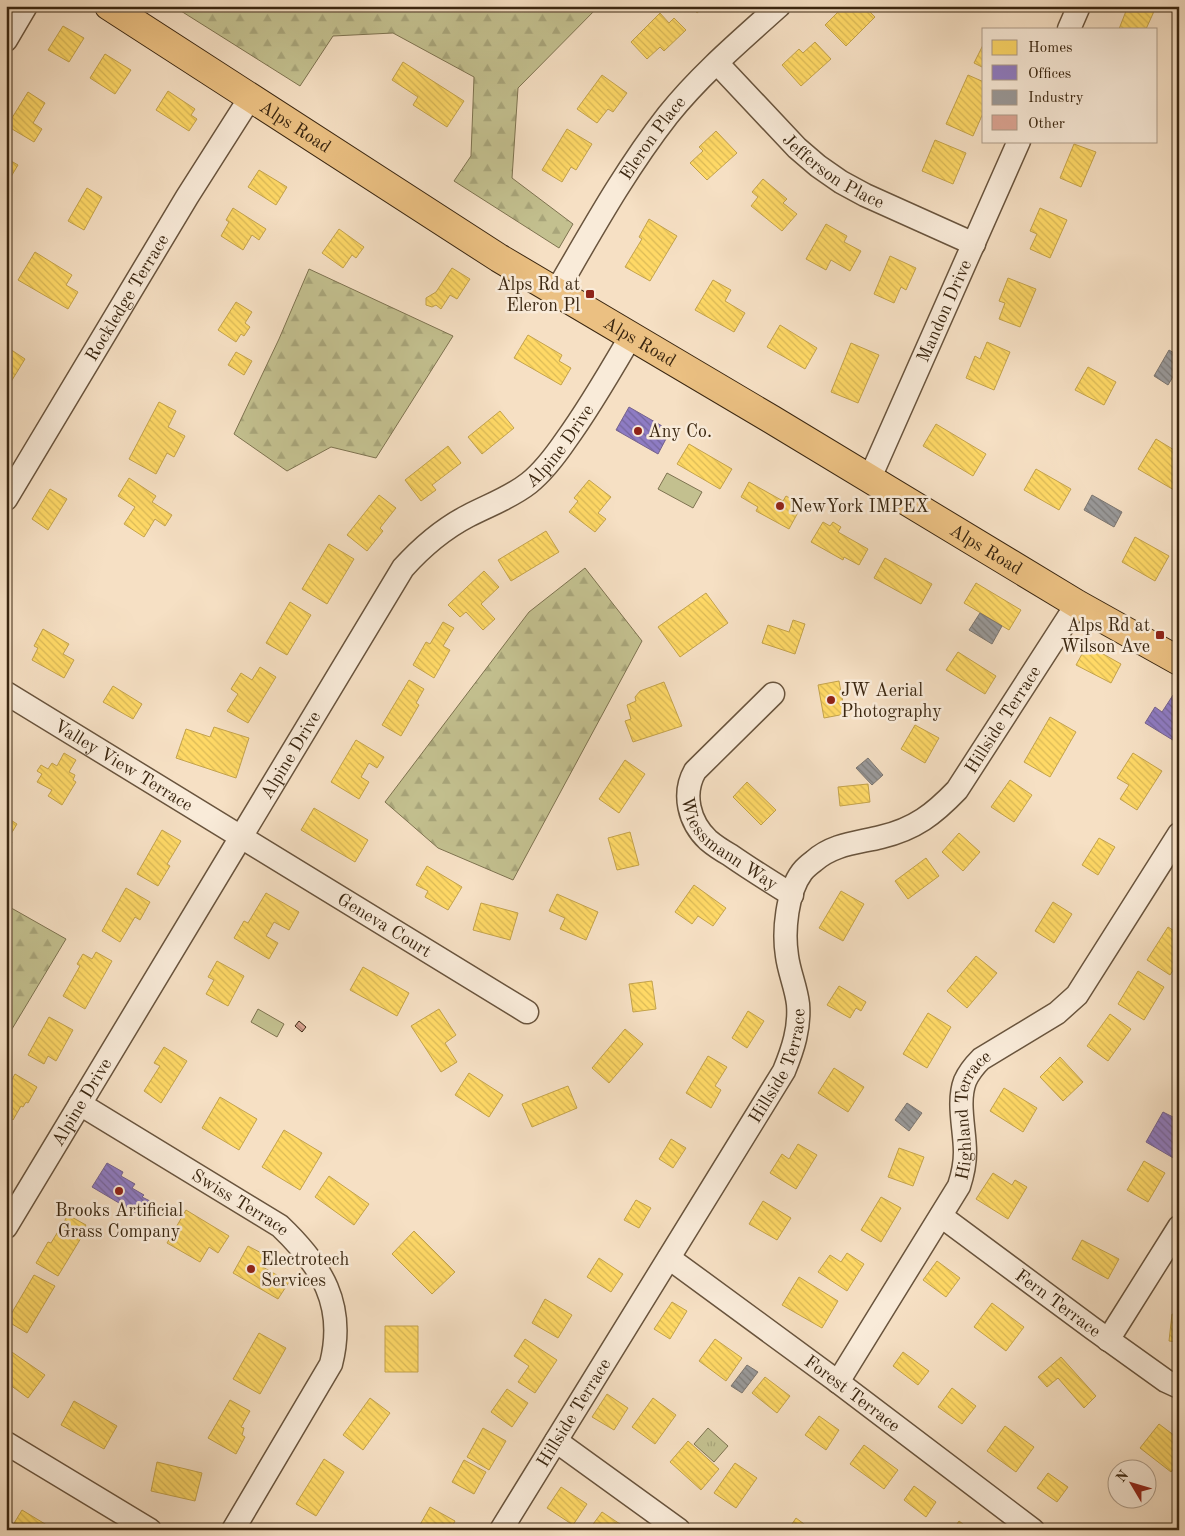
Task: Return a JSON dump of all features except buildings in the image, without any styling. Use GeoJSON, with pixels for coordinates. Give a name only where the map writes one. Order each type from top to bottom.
{"type":"FeatureCollection","features":[{"type":"Feature","properties":{"kind":"main road","name":"Alps Road"},"geometry":{"type":"LineString","coordinates":[[109,6],[499,258],[1077,604],[1179,661]]}},
{"type":"Feature","properties":{"kind":"street"},"geometry":{"type":"LineString","coordinates":[[6,40],[26,6]]}},
{"type":"Feature","properties":{"kind":"street","name":"Eleron Place"},"geometry":{"type":"LineString","coordinates":[[556,292],[649,139],[701,78],[779,6]]}},
{"type":"Feature","properties":{"kind":"street"},"geometry":{"type":"LineString","coordinates":[[1069,28],[1079,6]]}},
{"type":"Feature","properties":{"kind":"street","name":"Jefferson Place"},"geometry":{"type":"LineString","coordinates":[[717,63],[797,148],[818,166],[841,182],[866,195],[974,244]]}},
{"type":"Feature","properties":{"kind":"street","name":"Rockledge Terrace"},"geometry":{"type":"LineString","coordinates":[[6,499],[187,197],[250,98]]}},
{"type":"Feature","properties":{"kind":"street","name":"Mandon Drive"},"geometry":{"type":"LineString","coordinates":[[869,480],[1019,142]]}},
{"type":"Feature","properties":{"kind":"street","name":"Alpine Drive"},"geometry":{"type":"LineString","coordinates":[[6,1227],[404,568],[429,541],[444,530],[469,515],[517,492],[548,466],[582,418],[631,336]]}},
{"type":"Feature","properties":{"kind":"street","name":"Hillside Terrace"},"geometry":{"type":"LineString","coordinates":[[501,1530],[784,1071],[797,1029],[798,1006],[787,958],[786,914],[802,872],[816,859],[832,849],[903,830],[924,820],[939,809],[957,790],[1077,604]]}},
{"type":"Feature","properties":{"kind":"street","name":"Valley View Terrace"},"geometry":{"type":"LineString","coordinates":[[6,693],[241,837]]}},
{"type":"Feature","properties":{"kind":"street","name":"Wiessmann Way"},"geometry":{"type":"LineString","coordinates":[[773,694],[695,771],[690,778],[687,791],[691,814],[698,828],[708,840],[792,895]]}},
{"type":"Feature","properties":{"kind":"street","name":"Highland Terrace"},"geometry":{"type":"LineString","coordinates":[[838,1382],[959,1186],[964,1170],[965,1152],[962,1098],[964,1083],[971,1070],[981,1059],[1057,1013],[1077,995],[1179,834]]}},
{"type":"Feature","properties":{"kind":"street","name":"Geneva Court"},"geometry":{"type":"LineString","coordinates":[[241,837],[527,1012]]}},
{"type":"Feature","properties":{"kind":"street","name":"Swiss Terrace"},"geometry":{"type":"LineString","coordinates":[[80,1104],[280,1226],[298,1243],[313,1262],[325,1282],[333,1304],[336,1345],[332,1364],[233,1530]]}},
{"type":"Feature","properties":{"kind":"street","name":"Fern Terrace"},"geometry":{"type":"LineString","coordinates":[[941,1216],[1108,1340],[1166,1381],[1179,1387]]}},
{"type":"Feature","properties":{"kind":"street"},"geometry":{"type":"LineString","coordinates":[[1108,1340],[1179,1227]]}},
{"type":"Feature","properties":{"kind":"street","name":"Forest Terrace"},"geometry":{"type":"LineString","coordinates":[[669,1258],[838,1382],[1033,1530]]}},
{"type":"Feature","properties":{"kind":"street"},"geometry":{"type":"LineString","coordinates":[[556,1442],[679,1530]]}},
{"type":"Feature","properties":{"kind":"street"},"geometry":{"type":"LineString","coordinates":[[6,1443],[150,1530]]}},
{"type":"Feature","properties":{"kind":"green space"},"geometry":{"type":"Polygon","coordinates":[[[173,6],[599,6],[518,88],[512,178],[573,224],[559,248],[454,181],[471,156],[474,77],[393,33],[333,36],[300,86],[173,6]]]}},
{"type":"Feature","properties":{"kind":"green space"},"geometry":{"type":"Polygon","coordinates":[[[309,269],[453,336],[376,458],[331,447],[287,471],[234,434],[279,339],[309,269]]]}},
{"type":"Feature","properties":{"kind":"green space"},"geometry":{"type":"Polygon","coordinates":[[[667,473],[702,492],[693,508],[658,489],[667,473]]]}},
{"type":"Feature","properties":{"kind":"green space"},"geometry":{"type":"Polygon","coordinates":[[[585,568],[642,641],[513,880],[438,848],[385,802],[529,612],[585,568]]]}},
{"type":"Feature","properties":{"kind":"green space"},"geometry":{"type":"Polygon","coordinates":[[[6,905],[66,939],[6,1039],[6,905]]]}},
{"type":"Feature","properties":{"kind":"green space"},"geometry":{"type":"Polygon","coordinates":[[[258,1009],[284,1024],[277,1037],[251,1022],[258,1009]]]}},
{"type":"Feature","properties":{"kind":"green space"},"geometry":{"type":"Polygon","coordinates":[[[708,1428],[728,1446],[714,1462],[694,1444],[708,1428]]]}},
{"type":"Feature","properties":{"kind":"place","name":"Alps Rd at Eleron Pl"},"geometry":{"type":"Point","coordinates":[590,294]}},
{"type":"Feature","properties":{"kind":"place","name":"Any Co."},"geometry":{"type":"Point","coordinates":[638,431]}},
{"type":"Feature","properties":{"kind":"place","name":"NewYork IMPEX"},"geometry":{"type":"Point","coordinates":[780,506]}},
{"type":"Feature","properties":{"kind":"place","name":"Alps Rd at Wilson Ave"},"geometry":{"type":"Point","coordinates":[1160,635]}},
{"type":"Feature","properties":{"kind":"place","name":"JW Aerial Photography"},"geometry":{"type":"Point","coordinates":[831,700]}},
{"type":"Feature","properties":{"kind":"place","name":"Brooks Artificial Grass Company"},"geometry":{"type":"Point","coordinates":[119,1191]}},
{"type":"Feature","properties":{"kind":"place","name":"Electrotech Services"},"geometry":{"type":"Point","coordinates":[251,1269]}}]}
